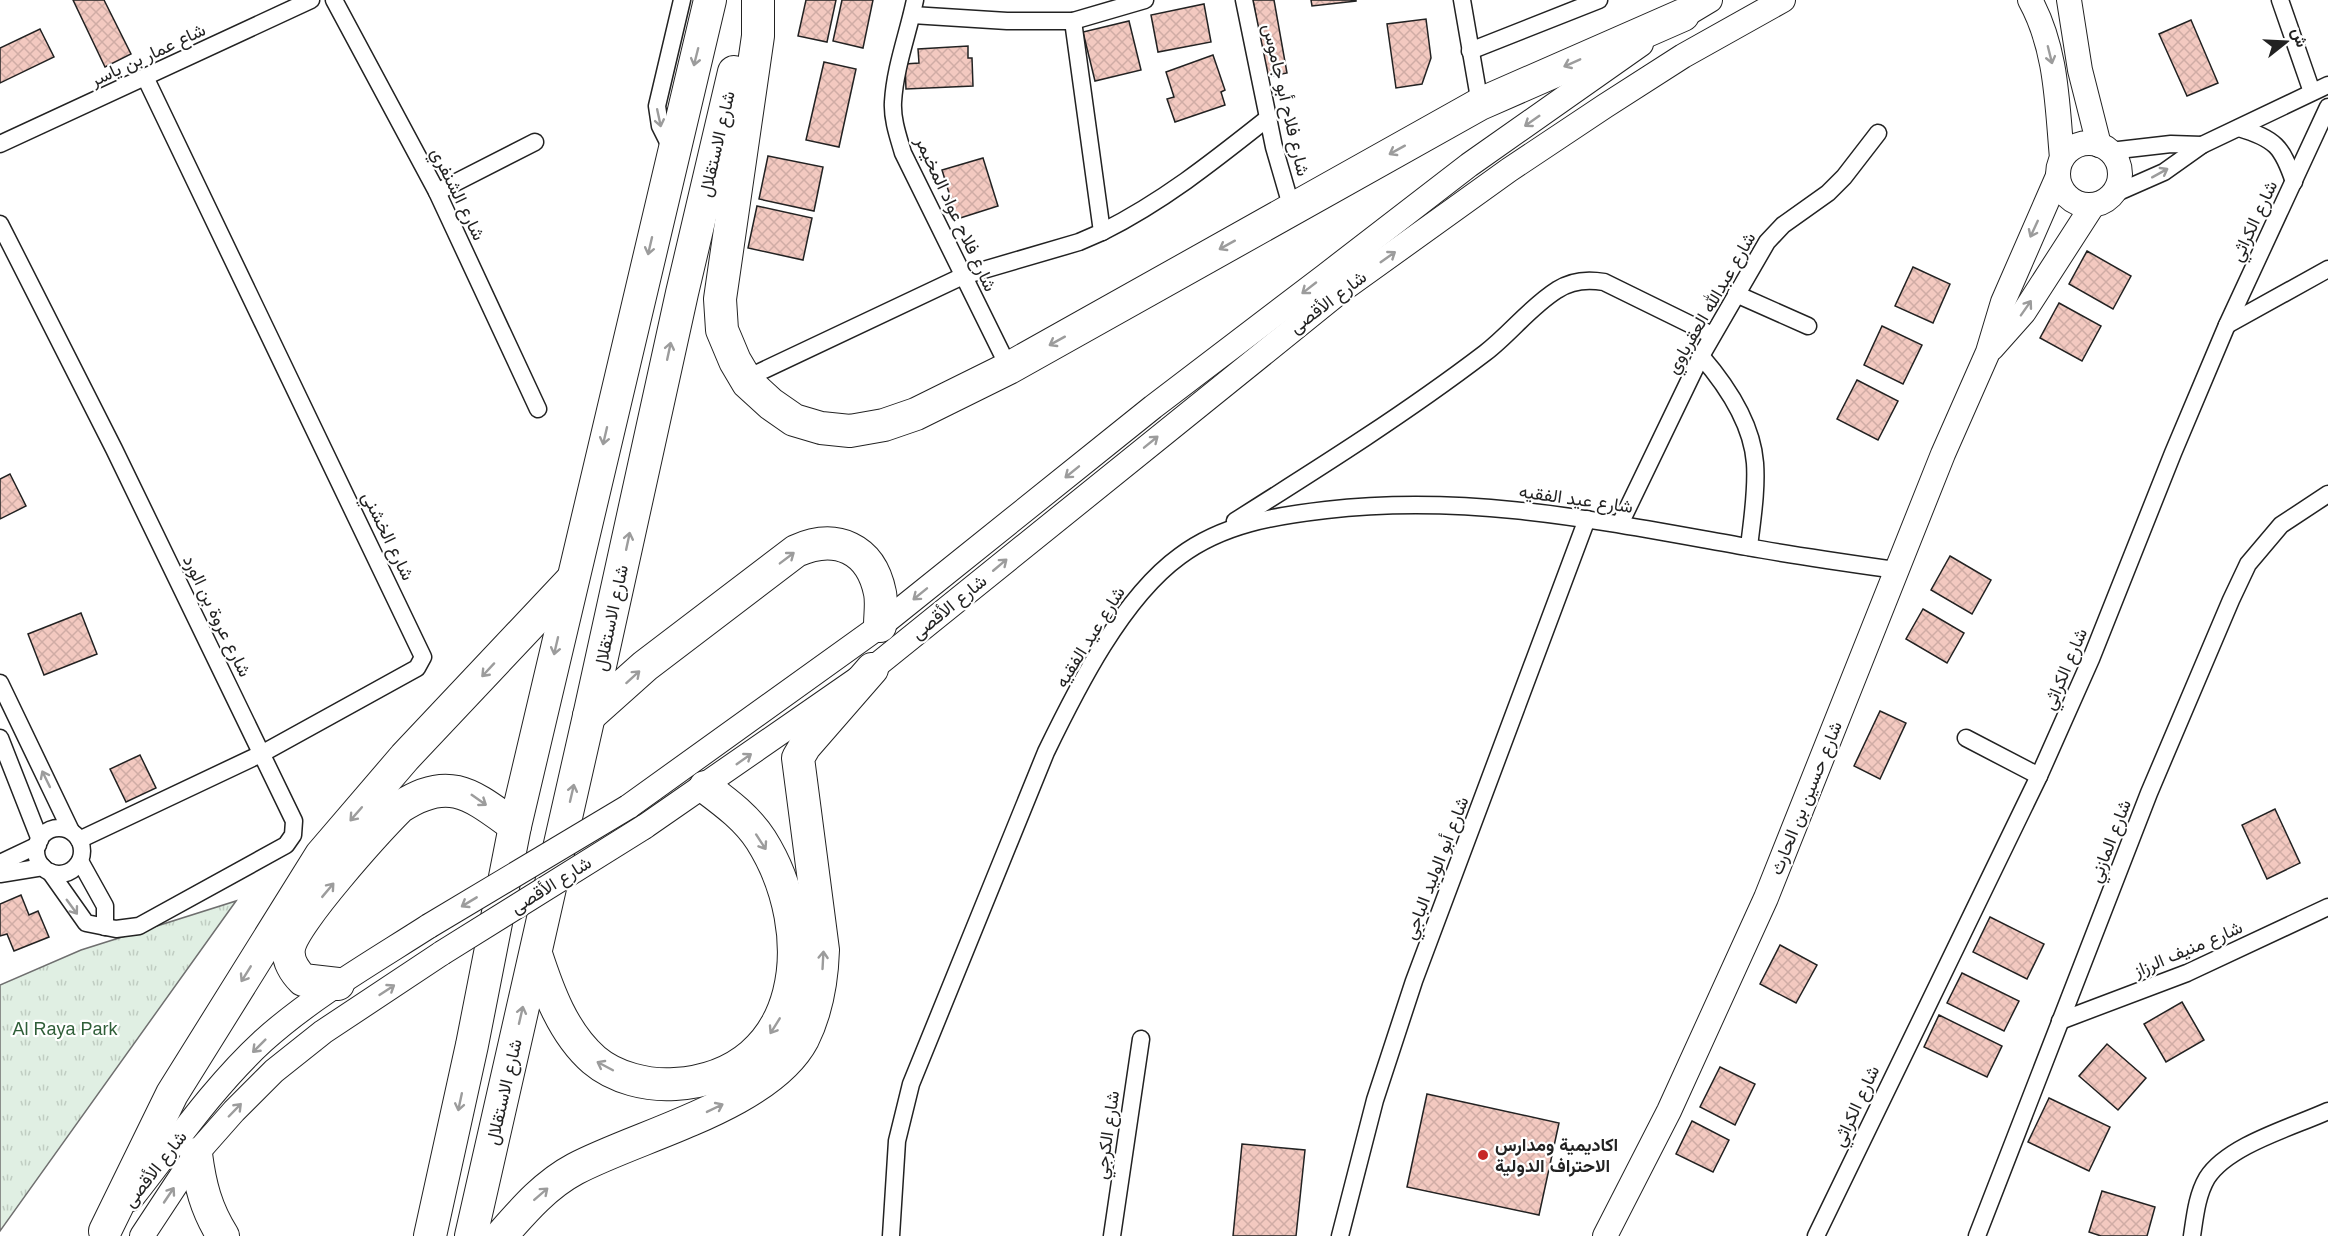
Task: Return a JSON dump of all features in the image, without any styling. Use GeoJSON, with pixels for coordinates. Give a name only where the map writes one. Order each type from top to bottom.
{"type":"FeatureCollection","features":[{"type":"Feature","properties":{"kind":"highway"},"geometry":{"type":"LineString","coordinates":[[430,1236],[472,1045],[515,826],[710,0]]}},
{"type":"Feature","properties":{"kind":"highway","name":"شارع الاستقلال"},"geometry":{"type":"LineString","coordinates":[[471,1236],[682,293],[752,0]]}},
{"type":"Feature","properties":{"kind":"highway"},"geometry":{"type":"LineString","coordinates":[[758,0],[758,36],[720,299],[722,330],[735,361],[746,379],[771,404],[794,420],[821,428],[850,430],[884,425],[916,414],[1009,368],[1480,104],[1683,15]]}},
{"type":"Feature","properties":{"kind":"highway"},"geometry":{"type":"LineString","coordinates":[[589,716],[645,666],[796,551],[815,543],[830,542],[851,549],[868,563],[876,577],[881,596],[880,626]]}},
{"type":"Feature","properties":{"kind":"highway"},"geometry":{"type":"LineString","coordinates":[[105,1232],[172,1094],[321,855],[405,757],[571,581]]}},
{"type":"Feature","properties":{"kind":"highway"},"geometry":{"type":"LineString","coordinates":[[501,1236],[528,1204],[573,1170],[740,1095],[783,1064],[802,1040],[814,1011],[822,978],[823,950],[798,758],[804,747],[872,669]]}},
{"type":"Feature","properties":{"kind":"highway"},"geometry":{"type":"LineString","coordinates":[[535,953],[551,999],[571,1032],[595,1060],[634,1081],[663,1085],[694,1083],[724,1073],[755,1054],[778,1023],[792,991],[794,949],[789,910],[777,869],[760,838],[736,810],[705,787]]}},
{"type":"Feature","properties":{"kind":"highway"},"geometry":{"type":"LineString","coordinates":[[338,984],[303,980],[289,960],[289,947],[307,915],[400,807],[415,797],[450,789],[471,795],[515,826]]}},
{"type":"Feature","properties":{"kind":"highway"},"geometry":{"type":"LineString","coordinates":[[196,1154],[200,1186],[210,1215],[223,1236]]}},
{"type":"Feature","properties":{"kind":"main road","name":"شارع الأقصى"},"geometry":{"type":"LineString","coordinates":[[105,1232],[225,1081],[276,1029],[338,984],[429,926],[628,807],[880,626],[1153,407],[1469,165],[1683,15],[1710,0]]}},
{"type":"Feature","properties":{"kind":"main road","name":"شارع الأقصى"},"geometry":{"type":"LineString","coordinates":[[142,1236],[196,1154],[234,1111],[274,1071],[323,1032],[442,953],[705,787],[872,669],[1342,290],[1509,170],[1605,106],[1683,56],[1783,0]]}},
{"type":"Feature","properties":{"kind":"main road","name":"شارع حسين بن الحارث"},"geometry":{"type":"LineString","coordinates":[[1605,1236],[1669,1111],[1761,908],[1896,570],[1988,352],[2002,302],[2060,167],[2053,63],[2044,31],[2031,0]]}},
{"type":"Feature","properties":{"kind":"main road"},"geometry":{"type":"LineString","coordinates":[[2069,0],[2080,70],[2104,148]]}},
{"type":"Feature","properties":{"kind":"main road"},"geometry":{"type":"LineString","coordinates":[[2085,143],[2104,148],[2117,160],[2120,172],[2119,183],[2103,199],[2073,201],[2060,186],[2060,167],[2072,148],[2085,143]]}},
{"type":"Feature","properties":{"kind":"main road","name":"شارع حسين بن الحارث"},"geometry":{"type":"LineString","coordinates":[[1988,352],[2024,312],[2103,199]]}},
{"type":"Feature","properties":{"kind":"street","name":"شاع عمار بن ياسر"},"geometry":{"type":"LineString","coordinates":[[0,144],[146,79],[311,0]]}},
{"type":"Feature","properties":{"kind":"street","name":"شارع الشنفري"},"geometry":{"type":"LineString","coordinates":[[334,0],[437,192],[538,409]]}},
{"type":"Feature","properties":{"kind":"street"},"geometry":{"type":"LineString","coordinates":[[673,152],[660,126],[657,106],[682,0]]}},
{"type":"Feature","properties":{"kind":"street"},"geometry":{"type":"LineString","coordinates":[[914,8],[1034,22],[1073,21],[1145,0]]}},
{"type":"Feature","properties":{"kind":"street","name":"شارع فلاح أبو جاموس"},"geometry":{"type":"LineString","coordinates":[[1244,0],[1268,118],[1292,209]]}},
{"type":"Feature","properties":{"kind":"street"},"geometry":{"type":"LineString","coordinates":[[1462,0],[1480,104]]}},
{"type":"Feature","properties":{"kind":"street"},"geometry":{"type":"LineString","coordinates":[[1470,51],[1599,0]]}},
{"type":"Feature","properties":{"kind":"street"},"geometry":{"type":"LineString","coordinates":[[2280,0],[2312,93]]}},
{"type":"Feature","properties":{"kind":"street","name":"شارع فلاح عواد المخيمر"},"geometry":{"type":"LineString","coordinates":[[914,8],[897,71],[892,103],[895,123],[903,153],[1009,368]]}},
{"type":"Feature","properties":{"kind":"street"},"geometry":{"type":"LineString","coordinates":[[1073,21],[1102,232]]}},
{"type":"Feature","properties":{"kind":"street","name":"شارع الخشني"},"geometry":{"type":"LineString","coordinates":[[75,836],[262,753],[417,668],[423,657],[146,79]]}},
{"type":"Feature","properties":{"kind":"street"},"geometry":{"type":"LineString","coordinates":[[2103,199],[2164,172],[2202,145],[2328,85]]}},
{"type":"Feature","properties":{"kind":"street","name":"شارع الكراثي"},"geometry":{"type":"LineString","coordinates":[[1816,1236],[2039,776],[2091,659],[2227,325],[2328,107]]}},
{"type":"Feature","properties":{"kind":"street"},"geometry":{"type":"LineString","coordinates":[[746,379],[963,276],[1079,242],[1102,232],[1142,212],[1169,195],[1268,118]]}},
{"type":"Feature","properties":{"kind":"street"},"geometry":{"type":"LineString","coordinates":[[2239,128],[2273,141],[2285,156],[2294,182]]}},
{"type":"Feature","properties":{"kind":"street","name":"شارع عبدالله العقرباوي"},"geometry":{"type":"LineString","coordinates":[[1620,524],[1701,356],[1767,242],[1783,225],[1828,193],[1844,177],[1878,133]]}},
{"type":"Feature","properties":{"kind":"street"},"geometry":{"type":"LineString","coordinates":[[437,192],[535,142]]}},
{"type":"Feature","properties":{"kind":"street"},"geometry":{"type":"LineString","coordinates":[[2104,148],[2171,144],[2202,145]]}},
{"type":"Feature","properties":{"kind":"street","name":"شارع عروة بن الورد"},"geometry":{"type":"LineString","coordinates":[[0,224],[114,448],[294,821],[294,835],[286,845],[139,926],[128,929],[86,923],[47,870]]}},
{"type":"Feature","properties":{"kind":"street"},"geometry":{"type":"LineString","coordinates":[[2227,325],[2328,268]]}},
{"type":"Feature","properties":{"kind":"street"},"geometry":{"type":"LineString","coordinates":[[1211,536],[1321,466],[1457,373],[1487,352],[1556,291],[1575,282],[1588,279],[1604,282],[1712,335]]}},
{"type":"Feature","properties":{"kind":"street"},"geometry":{"type":"LineString","coordinates":[[1736,294],[1808,326]]}},
{"type":"Feature","properties":{"kind":"street"},"geometry":{"type":"LineString","coordinates":[[1701,356],[1719,377],[1750,435],[1755,463],[1749,547]]}},
{"type":"Feature","properties":{"kind":"street","name":"شارع المازني"},"geometry":{"type":"LineString","coordinates":[[1977,1236],[2149,793],[2248,564],[2281,525],[2328,494]]}},
{"type":"Feature","properties":{"kind":"street","name":"شارع عيد الفقيه"},"geometry":{"type":"LineString","coordinates":[[891,1236],[897,1141],[911,1084],[1046,752],[1124,613],[1147,586],[1179,557],[1211,536],[1248,523],[1289,514],[1414,503],[1537,512],[1896,570]]}},
{"type":"Feature","properties":{"kind":"street","name":"شارع أبو الوليد الباجي"},"geometry":{"type":"LineString","coordinates":[[1340,1236],[1375,1100],[1414,981],[1587,519]]}},
{"type":"Feature","properties":{"kind":"street"},"geometry":{"type":"LineString","coordinates":[[0,683],[82,854],[80,861],[68,873],[47,870],[0,874]]}},
{"type":"Feature","properties":{"kind":"street"},"geometry":{"type":"LineString","coordinates":[[0,738],[39,842],[39,861],[47,870]]}},
{"type":"Feature","properties":{"kind":"street"},"geometry":{"type":"LineString","coordinates":[[1966,738],[2039,776]]}},
{"type":"Feature","properties":{"kind":"street"},"geometry":{"type":"LineString","coordinates":[[0,863],[39,842],[51,830],[75,836]]}},
{"type":"Feature","properties":{"kind":"street"},"geometry":{"type":"LineString","coordinates":[[80,861],[105,906],[105,927]]}},
{"type":"Feature","properties":{"kind":"street","name":"شارع منيف الرزاز"},"geometry":{"type":"LineString","coordinates":[[2060,1021],[2187,973],[2328,907]]}},
{"type":"Feature","properties":{"kind":"street","name":"شارع الكرجي"},"geometry":{"type":"LineString","coordinates":[[1112,1236],[1141,1039]]}},
{"type":"Feature","properties":{"kind":"street"},"geometry":{"type":"LineString","coordinates":[[2192,1236],[2196,1206],[2207,1179],[2218,1163],[2237,1151],[2328,1111]]}},
{"type":"Feature","properties":{"kind":"green space","name":"Al Raya Park"},"geometry":{"type":"Polygon","coordinates":[[[236,901],[0,1231],[0,985],[81,950],[236,901]]]}},
{"type":"Feature","properties":{"kind":"building"},"geometry":{"type":"Polygon","coordinates":[[[73,0],[104,0],[131,54],[105,67],[73,0]]]}},
{"type":"Feature","properties":{"kind":"building"},"geometry":{"type":"Polygon","coordinates":[[[806,0],[836,0],[827,42],[798,36],[806,0]]]}},
{"type":"Feature","properties":{"kind":"building"},"geometry":{"type":"Polygon","coordinates":[[[842,0],[873,0],[863,48],[833,41],[842,0]]]}},
{"type":"Feature","properties":{"kind":"building"},"geometry":{"type":"Polygon","coordinates":[[[1253,0],[1274,0],[1287,73],[1267,77],[1253,0]]]}},
{"type":"Feature","properties":{"kind":"building"},"geometry":{"type":"Polygon","coordinates":[[[1311,0],[1356,0],[1356,1],[1312,6],[1311,0]]]}},
{"type":"Feature","properties":{"kind":"building"},"geometry":{"type":"Polygon","coordinates":[[[1204,4],[1211,42],[1158,52],[1151,15],[1204,4]]]}},
{"type":"Feature","properties":{"kind":"building"},"geometry":{"type":"Polygon","coordinates":[[[1426,19],[1431,58],[1422,84],[1396,88],[1387,24],[1426,19]]]}},
{"type":"Feature","properties":{"kind":"building"},"geometry":{"type":"Polygon","coordinates":[[[2191,20],[2218,83],[2187,96],[2159,34],[2191,20]]]}},
{"type":"Feature","properties":{"kind":"building"},"geometry":{"type":"Polygon","coordinates":[[[1129,21],[1141,70],[1095,81],[1083,32],[1129,21]]]}},
{"type":"Feature","properties":{"kind":"building"},"geometry":{"type":"Polygon","coordinates":[[[40,29],[54,57],[0,83],[0,48],[40,29]]]}},
{"type":"Feature","properties":{"kind":"building"},"geometry":{"type":"Polygon","coordinates":[[[968,46],[968,58],[972,58],[973,86],[906,89],[905,64],[919,63],[918,49],[968,46]]]}},
{"type":"Feature","properties":{"kind":"building"},"geometry":{"type":"Polygon","coordinates":[[[1213,55],[1225,90],[1221,92],[1225,105],[1175,122],[1167,99],[1174,97],[1166,72],[1213,55]]]}},
{"type":"Feature","properties":{"kind":"building"},"geometry":{"type":"Polygon","coordinates":[[[824,62],[856,69],[839,147],[806,140],[824,62]]]}},
{"type":"Feature","properties":{"kind":"building"},"geometry":{"type":"Polygon","coordinates":[[[768,156],[823,167],[814,211],[759,199],[768,156]]]}},
{"type":"Feature","properties":{"kind":"building"},"geometry":{"type":"Polygon","coordinates":[[[983,158],[998,206],[957,219],[942,170],[983,158]]]}},
{"type":"Feature","properties":{"kind":"building"},"geometry":{"type":"Polygon","coordinates":[[[757,206],[812,218],[803,260],[748,248],[757,206]]]}},
{"type":"Feature","properties":{"kind":"building"},"geometry":{"type":"Polygon","coordinates":[[[2087,251],[2131,276],[2113,309],[2069,284],[2087,251]]]}},
{"type":"Feature","properties":{"kind":"building"},"geometry":{"type":"Polygon","coordinates":[[[1913,267],[1950,284],[1933,323],[1895,306],[1913,267]]]}},
{"type":"Feature","properties":{"kind":"building"},"geometry":{"type":"Polygon","coordinates":[[[2059,303],[2101,326],[2082,361],[2040,338],[2059,303]]]}},
{"type":"Feature","properties":{"kind":"building"},"geometry":{"type":"Polygon","coordinates":[[[1882,326],[1922,345],[1903,384],[1864,365],[1882,326]]]}},
{"type":"Feature","properties":{"kind":"building"},"geometry":{"type":"Polygon","coordinates":[[[1857,380],[1898,401],[1878,440],[1837,419],[1857,380]]]}},
{"type":"Feature","properties":{"kind":"building"},"geometry":{"type":"Polygon","coordinates":[[[10,474],[26,506],[0,519],[0,479],[10,474]]]}},
{"type":"Feature","properties":{"kind":"building"},"geometry":{"type":"Polygon","coordinates":[[[1950,556],[1991,580],[1972,614],[1931,590],[1950,556]]]}},
{"type":"Feature","properties":{"kind":"building"},"geometry":{"type":"Polygon","coordinates":[[[1923,609],[1964,633],[1947,663],[1906,639],[1923,609]]]}},
{"type":"Feature","properties":{"kind":"building"},"geometry":{"type":"Polygon","coordinates":[[[81,613],[97,654],[44,675],[28,634],[81,613]]]}},
{"type":"Feature","properties":{"kind":"building"},"geometry":{"type":"Polygon","coordinates":[[[1880,711],[1906,723],[1880,779],[1854,766],[1880,711]]]}},
{"type":"Feature","properties":{"kind":"building"},"geometry":{"type":"Polygon","coordinates":[[[140,755],[156,788],[126,802],[110,769],[140,755]]]}},
{"type":"Feature","properties":{"kind":"building"},"geometry":{"type":"Polygon","coordinates":[[[2275,809],[2300,863],[2267,879],[2242,825],[2275,809]]]}},
{"type":"Feature","properties":{"kind":"building"},"geometry":{"type":"Polygon","coordinates":[[[21,895],[29,915],[38,911],[49,937],[14,951],[7,934],[0,936],[0,904],[21,895]]]}},
{"type":"Feature","properties":{"kind":"building"},"geometry":{"type":"Polygon","coordinates":[[[1990,917],[2044,944],[2027,979],[1973,952],[1990,917]]]}},
{"type":"Feature","properties":{"kind":"building"},"geometry":{"type":"Polygon","coordinates":[[[1780,945],[1817,965],[1796,1003],[1760,984],[1780,945]]]}},
{"type":"Feature","properties":{"kind":"building"},"geometry":{"type":"Polygon","coordinates":[[[1962,973],[2019,1001],[2004,1031],[1947,1003],[1962,973]]]}},
{"type":"Feature","properties":{"kind":"building"},"geometry":{"type":"Polygon","coordinates":[[[2182,1002],[2204,1040],[2166,1062],[2144,1024],[2182,1002]]]}},
{"type":"Feature","properties":{"kind":"building"},"geometry":{"type":"Polygon","coordinates":[[[1939,1015],[2002,1046],[1987,1077],[1924,1047],[1939,1015]]]}},
{"type":"Feature","properties":{"kind":"building"},"geometry":{"type":"Polygon","coordinates":[[[2107,1044],[2146,1078],[2118,1110],[2079,1076],[2107,1044]]]}},
{"type":"Feature","properties":{"kind":"building"},"geometry":{"type":"Polygon","coordinates":[[[1720,1067],[1755,1084],[1735,1125],[1700,1107],[1720,1067]]]}},
{"type":"Feature","properties":{"kind":"building","name":"اكاديمية ومدارس الاحتراف الدولية"},"geometry":{"type":"Polygon","coordinates":[[[1427,1094],[1559,1123],[1539,1215],[1407,1187],[1427,1094]]]}},
{"type":"Feature","properties":{"kind":"building"},"geometry":{"type":"Polygon","coordinates":[[[2049,1098],[2110,1127],[2089,1171],[2028,1142],[2049,1098]]]}},
{"type":"Feature","properties":{"kind":"building"},"geometry":{"type":"Polygon","coordinates":[[[1692,1121],[1729,1140],[1713,1172],[1676,1154],[1692,1121]]]}},
{"type":"Feature","properties":{"kind":"building"},"geometry":{"type":"Polygon","coordinates":[[[1242,1144],[1305,1150],[1296,1236],[1233,1236],[1242,1144]]]}},
{"type":"Feature","properties":{"kind":"building"},"geometry":{"type":"Polygon","coordinates":[[[2102,1191],[2155,1207],[2147,1236],[2101,1236],[2089,1232],[2102,1191]]]}},
{"type":"Feature","properties":{"kind":"place","name":"اكاديمية ومدارس الاحتراف الدولية"},"geometry":{"type":"Point","coordinates":[1483,1155]}}]}
